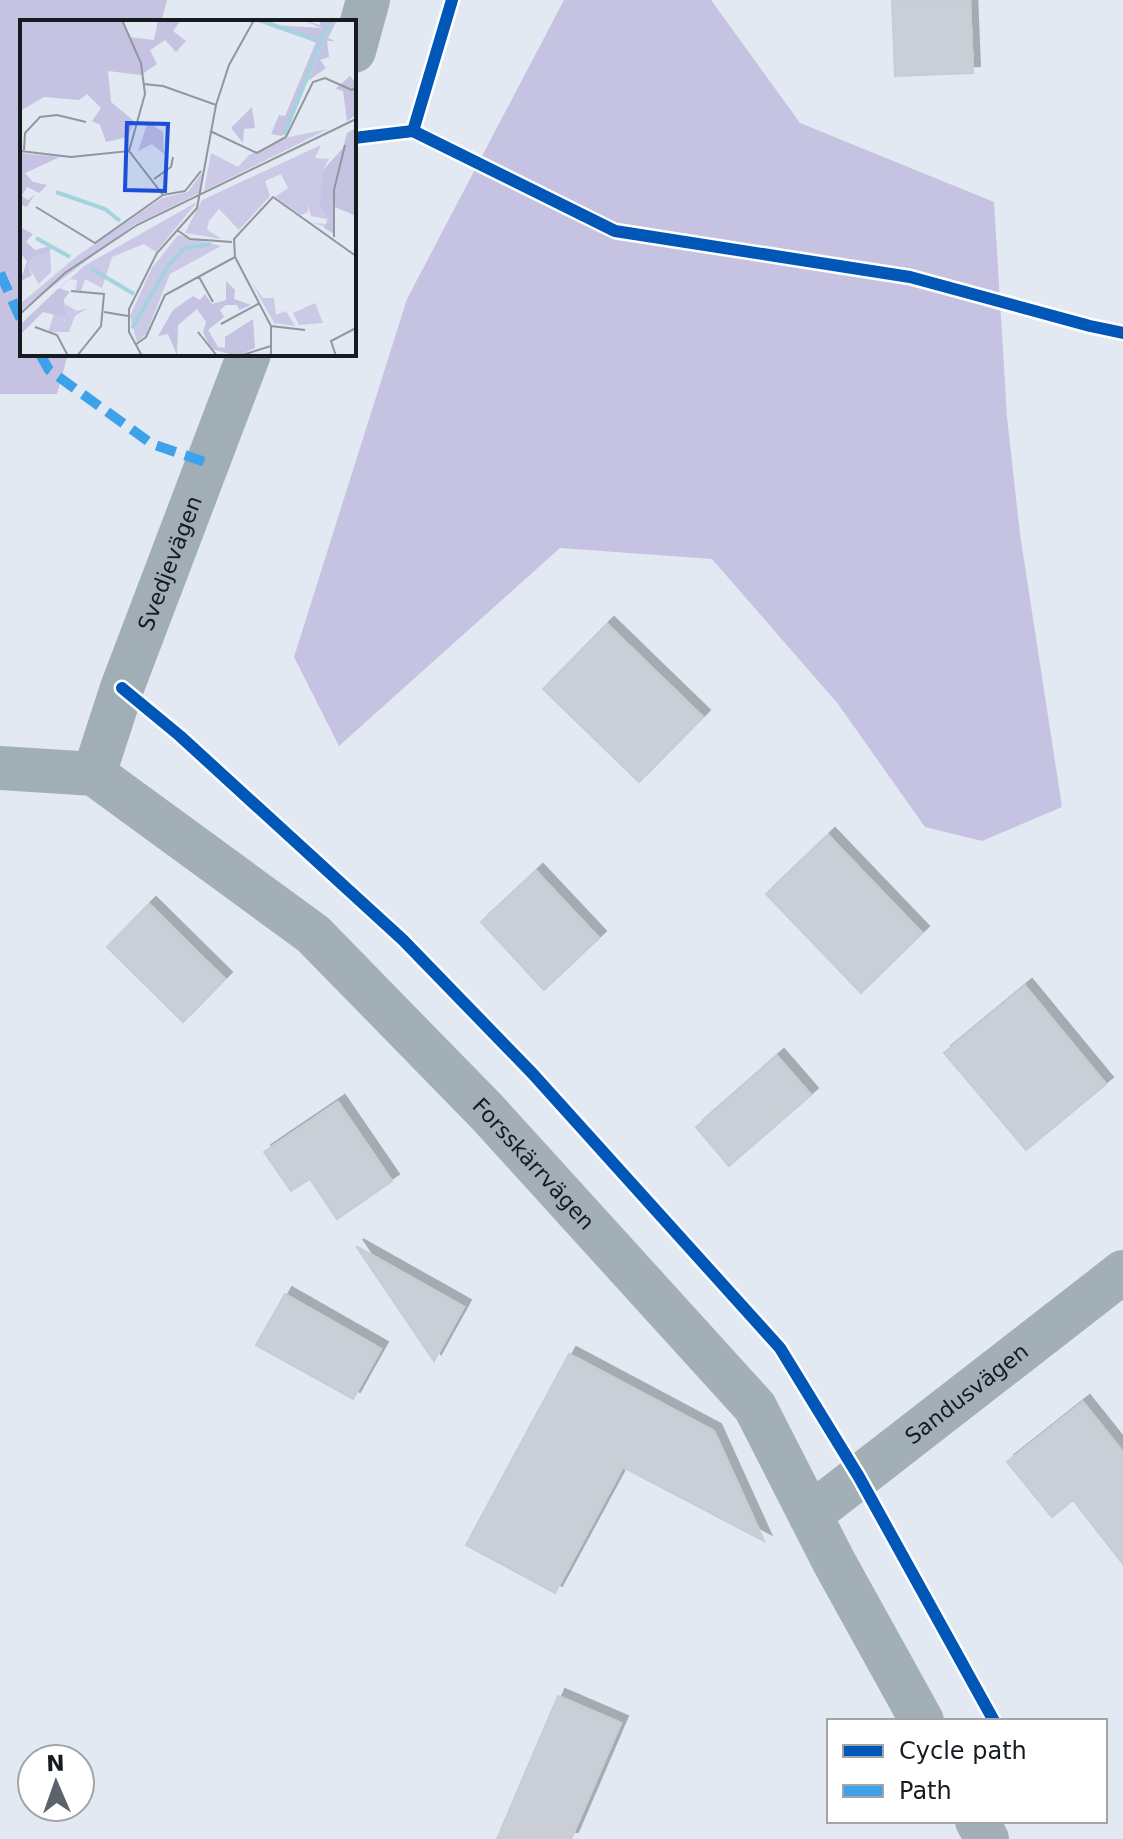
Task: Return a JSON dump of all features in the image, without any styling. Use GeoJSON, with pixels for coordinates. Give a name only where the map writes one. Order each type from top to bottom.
{"type":"FeatureCollection","features":[{"type":"Feature","properties":{"kind":"street"},"geometry":{"type":"LineString","coordinates":[[356,44],[368,0]]}},
{"type":"Feature","properties":{"kind":"street","name":"Svedjevägen"},"geometry":{"type":"LineString","coordinates":[[94,774],[122,688],[248,356]]}},
{"type":"Feature","properties":{"kind":"street"},"geometry":{"type":"LineString","coordinates":[[0,768],[94,774]]}},
{"type":"Feature","properties":{"kind":"street","name":"Forsskärrvägen"},"geometry":{"type":"LineString","coordinates":[[94,774],[313,934],[477,1102],[755,1407],[921,1719]]}},
{"type":"Feature","properties":{"kind":"street","name":"Sandusvägen"},"geometry":{"type":"LineString","coordinates":[[810,1515],[1123,1272]]}},
{"type":"Feature","properties":{"kind":"shaded area"},"geometry":{"type":"Polygon","coordinates":[[[0,0],[167,0],[162,20],[20,20],[20,356],[67,356],[57,394],[0,394],[0,0]]]}},
{"type":"Feature","properties":{"kind":"shaded area"},"geometry":{"type":"Polygon","coordinates":[[[564,0],[711,0],[800,123],[994,202],[1007,417],[1020,534],[1062,807],[982,841],[925,827],[838,704],[712,559],[560,548],[339,746],[294,657],[407,299],[564,0]]]}},
{"type":"Feature","properties":{"kind":"building"},"geometry":{"type":"Polygon","coordinates":[[[892,0],[970,0],[973,73],[895,76],[892,0]]]}},
{"type":"Feature","properties":{"kind":"building"},"geometry":{"type":"Polygon","coordinates":[[[607,624],[703,717],[639,782],[543,689],[607,624]]]}},
{"type":"Feature","properties":{"kind":"building"},"geometry":{"type":"Polygon","coordinates":[[[828,835],[922,933],[861,993],[766,894],[828,835]]]}},
{"type":"Feature","properties":{"kind":"building"},"geometry":{"type":"Polygon","coordinates":[[[536,871],[599,938],[544,990],[481,922],[536,871]]]}},
{"type":"Feature","properties":{"kind":"building"},"geometry":{"type":"Polygon","coordinates":[[[149,904],[225,979],[183,1022],[107,947],[149,904]]]}},
{"type":"Feature","properties":{"kind":"building"},"geometry":{"type":"Polygon","coordinates":[[[1025,986],[1106,1084],[1026,1150],[944,1053],[1025,986]]]}},
{"type":"Feature","properties":{"kind":"building"},"geometry":{"type":"Polygon","coordinates":[[[777,1056],[811,1095],[729,1166],[696,1127],[777,1056]]]}},
{"type":"Feature","properties":{"kind":"building"},"geometry":{"type":"Polygon","coordinates":[[[338,1102],[392,1181],[337,1219],[310,1179],[291,1191],[264,1152],[338,1102]]]}},
{"type":"Feature","properties":{"kind":"building"},"geometry":{"type":"Polygon","coordinates":[[[356,1246],[464,1307],[434,1361],[356,1246]]]}},
{"type":"Feature","properties":{"kind":"building"},"geometry":{"type":"Polygon","coordinates":[[[285,1294],[381,1349],[353,1399],[256,1345],[285,1294]]]}},
{"type":"Feature","properties":{"kind":"building"},"geometry":{"type":"Polygon","coordinates":[[[569,1354],[714,1431],[764,1541],[623,1467],[555,1593],[466,1545],[569,1354]]]}},
{"type":"Feature","properties":{"kind":"building"},"geometry":{"type":"Polygon","coordinates":[[[1083,1402],[1123,1452],[1123,1564],[1073,1500],[1052,1517],[1007,1462],[1083,1402]]]}},
{"type":"Feature","properties":{"kind":"building"},"geometry":{"type":"Polygon","coordinates":[[[558,1696],[621,1723],[571,1839],[497,1839],[558,1696]]]}},
{"type":"Feature","properties":{"kind":"marked path"},"geometry":{"type":"LineString","coordinates":[[0,273],[20,318]]}},
{"type":"Feature","properties":{"kind":"marked path"},"geometry":{"type":"LineString","coordinates":[[41,356],[49,370],[152,444],[208,463]]}},
{"type":"Feature","properties":{"kind":"cycle path"},"geometry":{"type":"LineString","coordinates":[[356,138],[413,131],[452,0]]}},
{"type":"Feature","properties":{"kind":"cycle path"},"geometry":{"type":"LineString","coordinates":[[413,131],[615,231],[910,277],[1123,333]]}},
{"type":"Feature","properties":{"kind":"cycle path"},"geometry":{"type":"LineString","coordinates":[[122,688],[180,736],[403,940],[532,1073],[780,1348],[859,1477],[993,1719]]}}]}
